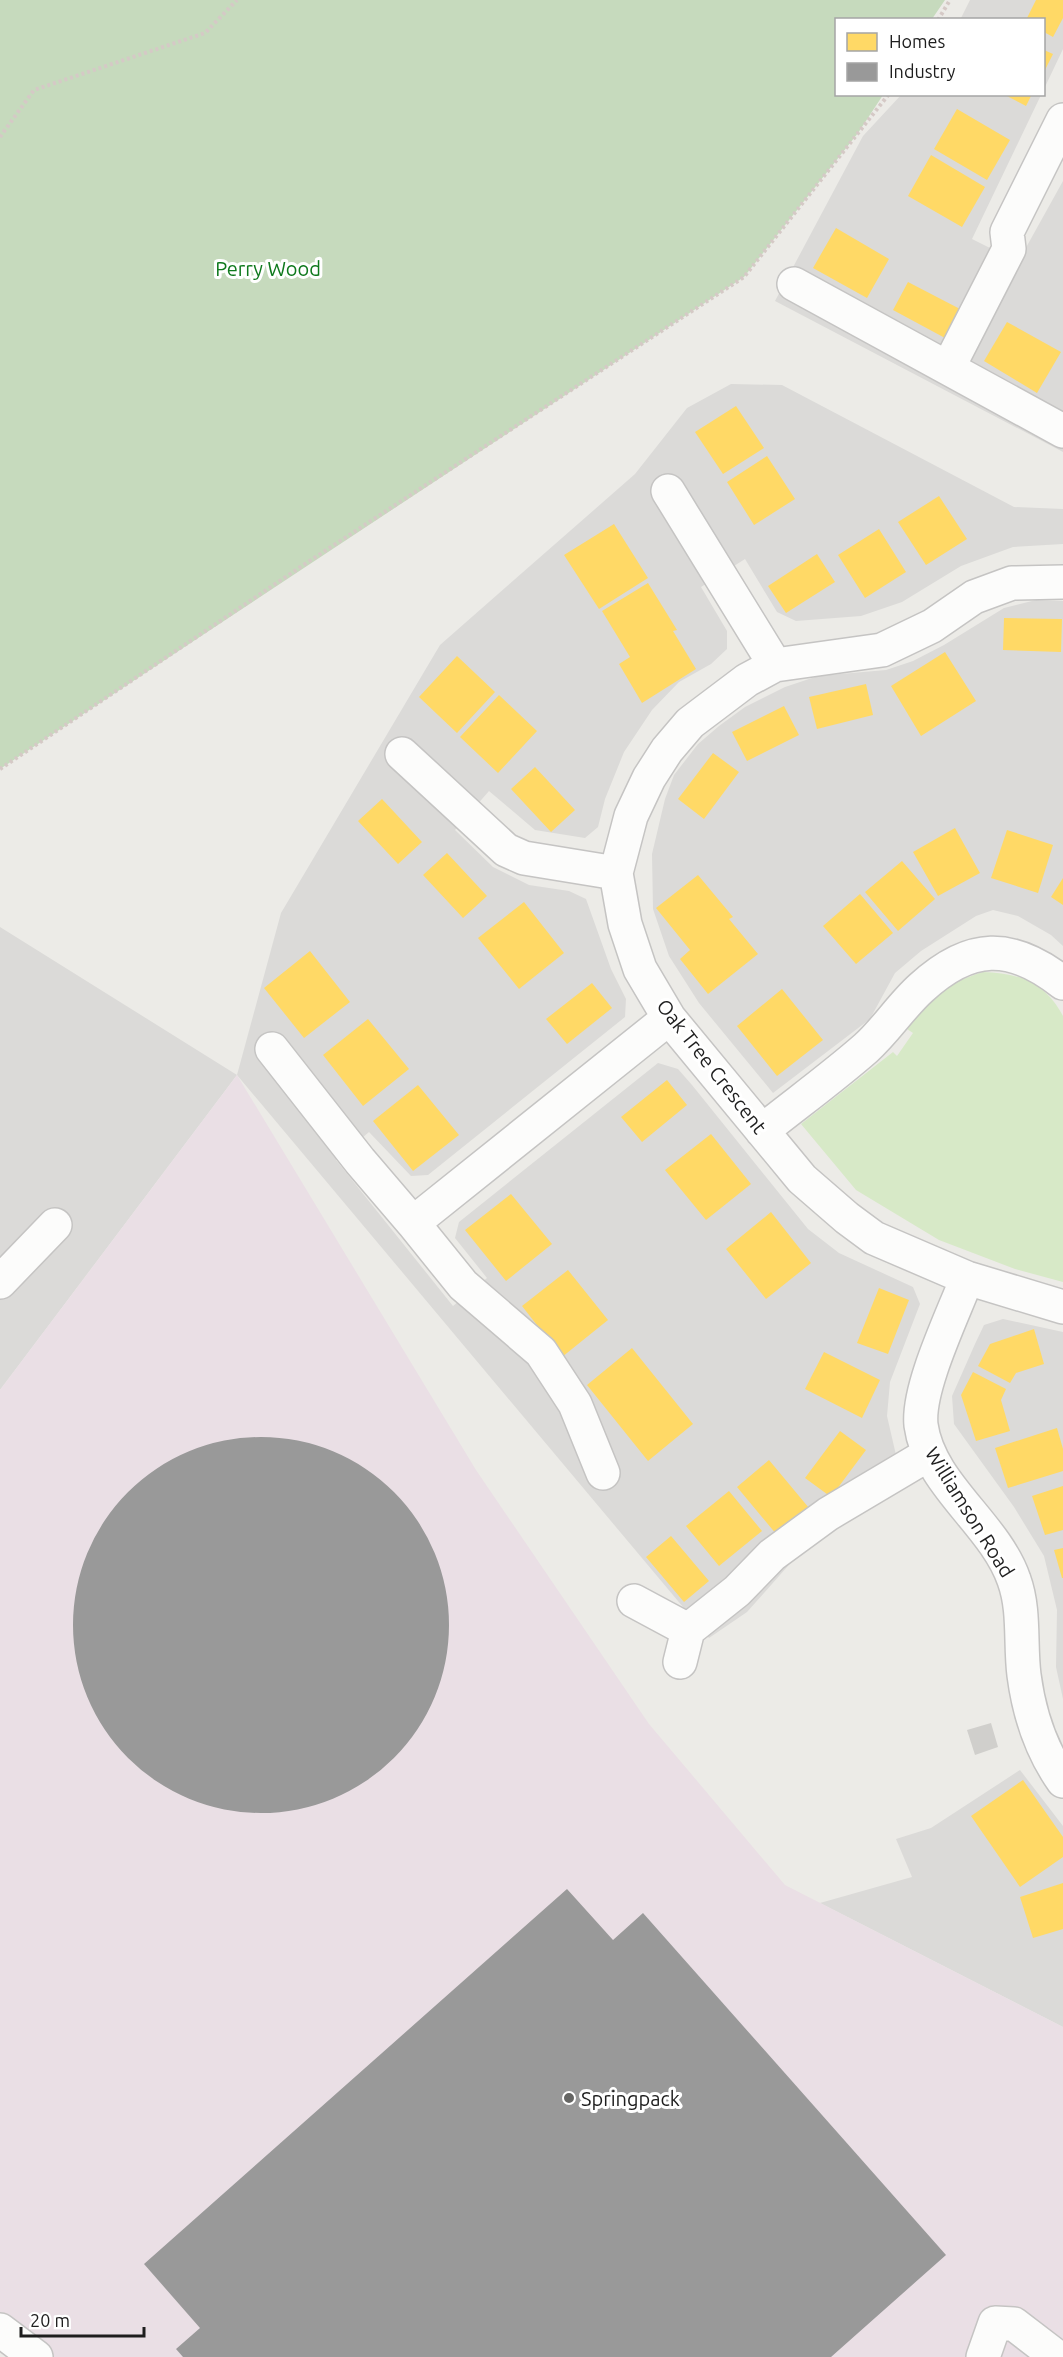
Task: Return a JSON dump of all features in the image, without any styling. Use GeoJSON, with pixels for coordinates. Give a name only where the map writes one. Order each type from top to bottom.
{"type":"FeatureCollection","features":[{"type":"Feature","properties":{"kind":"street"},"geometry":{"type":"LineString","coordinates":[[948,368],[1010,249],[1007,232],[1063,120]]}},
{"type":"Feature","properties":{"kind":"street"},"geometry":{"type":"LineString","coordinates":[[794,284],[1063,431]]}},
{"type":"Feature","properties":{"kind":"street"},"geometry":{"type":"LineString","coordinates":[[668,490],[775,665]]}},
{"type":"Feature","properties":{"kind":"street","name":"Oak Tree Crescent"},"geometry":{"type":"LineString","coordinates":[[1063,582],[1012,583],[974,597],[932,626],[882,650],[775,665],[747,680],[690,723],[667,750],[649,778],[631,816],[616,873],[625,924],[640,969],[669,1018],[802,1179],[874,1238],[967,1278],[1063,1307]]}},
{"type":"Feature","properties":{"kind":"street"},"geometry":{"type":"LineString","coordinates":[[402,754],[506,850],[524,858],[616,873]]}},
{"type":"Feature","properties":{"kind":"street"},"geometry":{"type":"LineString","coordinates":[[762,1131],[867,1047],[921,988],[964,958],[997,952],[1015,955],[1046,969],[1063,983]]}},
{"type":"Feature","properties":{"kind":"street"},"geometry":{"type":"LineString","coordinates":[[413,1222],[669,1018]]}},
{"type":"Feature","properties":{"kind":"street"},"geometry":{"type":"LineString","coordinates":[[272,1048],[360,1161],[463,1285],[541,1352],[575,1404],[603,1473]]}},
{"type":"Feature","properties":{"kind":"street"},"geometry":{"type":"LineString","coordinates":[[0,1282],[55,1225]]}},
{"type":"Feature","properties":{"kind":"street","name":"Williamson Road"},"geometry":{"type":"LineString","coordinates":[[967,1278],[926,1385],[921,1424],[929,1454],[998,1548],[1015,1581],[1022,1620],[1024,1676],[1040,1742],[1063,1781]]}},
{"type":"Feature","properties":{"kind":"street"},"geometry":{"type":"LineString","coordinates":[[680,1662],[688,1630],[737,1591],[772,1555],[828,1514],[929,1454]]}},
{"type":"Feature","properties":{"kind":"street"},"geometry":{"type":"LineString","coordinates":[[634,1601],[688,1630]]}},
{"type":"Feature","properties":{"kind":"street"},"geometry":{"type":"LineString","coordinates":[[983,2357],[995,2323],[1014,2324],[1057,2357]]}},
{"type":"Feature","properties":{"kind":"street"},"geometry":{"type":"LineString","coordinates":[[0,2330],[36,2357]]}},
{"type":"Feature","properties":{"kind":"path"},"geometry":{"type":"LineString","coordinates":[[0,137],[34,90],[205,33],[237,0]]}},
{"type":"Feature","properties":{"kind":"path"},"geometry":{"type":"LineString","coordinates":[[939,18],[950,0]]}},
{"type":"Feature","properties":{"kind":"path"},"geometry":{"type":"LineString","coordinates":[[0,769],[315,558],[744,277],[887,96]]}},
{"type":"Feature","properties":{"kind":"shaded area"},"geometry":{"type":"Polygon","coordinates":[[[970,0],[1063,0],[1063,49],[1045,87],[1045,18],[961,18],[970,0]]]}},
{"type":"Feature","properties":{"kind":"shaded area"},"geometry":{"type":"Polygon","coordinates":[[[900,96],[1041,96],[972,239],[1018,262],[1063,181],[1063,452],[775,301],[863,136],[900,96]]]}},
{"type":"Feature","properties":{"kind":"shaded area"},"geometry":{"type":"Polygon","coordinates":[[[731,384],[782,385],[1014,507],[1063,509],[1063,544],[1013,547],[961,566],[902,602],[861,616],[796,621],[777,612],[745,559],[701,587],[727,631],[727,649],[711,664],[679,682],[652,710],[624,752],[605,799],[598,827],[585,838],[535,830],[489,791],[455,830],[493,867],[529,885],[569,891],[586,899],[611,969],[626,999],[625,1017],[428,1175],[411,1176],[369,1132],[336,1160],[453,1306],[487,1278],[455,1238],[459,1222],[658,1063],[678,1069],[808,1229],[839,1253],[913,1287],[920,1304],[890,1382],[887,1416],[896,1455],[911,1477],[795,1558],[747,1612],[709,1638],[237,1075],[281,913],[440,645],[635,474],[687,408],[731,384]]]}},
{"type":"Feature","properties":{"kind":"shaded area"},"geometry":{"type":"Polygon","coordinates":[[[1036,600],[1063,601],[1063,946],[1051,935],[1018,916],[993,910],[976,916],[921,951],[895,973],[870,1019],[773,1093],[699,1003],[669,956],[653,909],[652,854],[665,799],[674,775],[698,744],[719,726],[745,707],[785,687],[818,676],[886,670],[913,661],[1004,608],[1036,600]]]}},
{"type":"Feature","properties":{"kind":"shaded area"},"geometry":{"type":"Polygon","coordinates":[[[0,927],[237,1075],[0,1390],[0,927]]]}},
{"type":"Feature","properties":{"kind":"shaded area"},"geometry":{"type":"Polygon","coordinates":[[[237,1075],[476,1470],[649,1724],[785,1885],[1063,2027],[1063,2357],[36,2357],[0,2330],[0,1390],[237,1075]]]}},
{"type":"Feature","properties":{"kind":"shaded area"},"geometry":{"type":"Polygon","coordinates":[[[1003,1319],[1063,1332],[1063,1699],[1056,1667],[1057,1610],[1044,1556],[1014,1507],[954,1424],[952,1396],[975,1344],[984,1325],[1003,1319]]]}},
{"type":"Feature","properties":{"kind":"shaded area"},"geometry":{"type":"Polygon","coordinates":[[[1020,1770],[1063,1826],[1063,2027],[820,1903],[912,1877],[896,1839],[931,1828],[1020,1770]]]}},
{"type":"Feature","properties":{"kind":"green space","name":"Perry Wood"},"geometry":{"type":"Polygon","coordinates":[[[0,0],[945,0],[933,18],[835,18],[835,96],[882,96],[858,133],[744,277],[0,769],[0,0]]]}},
{"type":"Feature","properties":{"kind":"green space"},"geometry":{"type":"Polygon","coordinates":[[[983,972],[1019,977],[1030,982],[1048,995],[1063,1016],[1063,1282],[1015,1269],[939,1240],[856,1190],[801,1124],[893,1052],[897,1056],[913,1033],[907,1029],[922,1008],[939,993],[959,981],[983,972]]]}},
{"type":"Feature","properties":{"kind":"building: Homes"},"geometry":{"type":"Polygon","coordinates":[[[1036,0],[1063,0],[1063,18],[1053,37],[1045,33],[1045,18],[1027,18],[1036,0]]]}},
{"type":"Feature","properties":{"kind":"building: Homes"},"geometry":{"type":"Polygon","coordinates":[[[1045,50],[1053,54],[1045,70],[1045,50]]]}},
{"type":"Feature","properties":{"kind":"building: Homes"},"geometry":{"type":"Polygon","coordinates":[[[1007,96],[1031,96],[1026,106],[1007,96]]]}},
{"type":"Feature","properties":{"kind":"building: Homes"},"geometry":{"type":"Polygon","coordinates":[[[957,109],[1010,140],[987,180],[934,149],[957,109]]]}},
{"type":"Feature","properties":{"kind":"building: Homes"},"geometry":{"type":"Polygon","coordinates":[[[931,155],[985,187],[962,227],[908,196],[931,155]]]}},
{"type":"Feature","properties":{"kind":"building: Homes"},"geometry":{"type":"Polygon","coordinates":[[[836,228],[889,259],[867,298],[813,268],[836,228]]]}},
{"type":"Feature","properties":{"kind":"building: Homes"},"geometry":{"type":"Polygon","coordinates":[[[908,282],[960,309],[945,338],[893,310],[908,282]]]}},
{"type":"Feature","properties":{"kind":"building: Homes"},"geometry":{"type":"Polygon","coordinates":[[[1007,322],[1061,352],[1037,393],[984,361],[1007,322]]]}},
{"type":"Feature","properties":{"kind":"building: Homes"},"geometry":{"type":"Polygon","coordinates":[[[736,406],[764,448],[723,474],[695,432],[736,406]]]}},
{"type":"Feature","properties":{"kind":"building: Homes"},"geometry":{"type":"Polygon","coordinates":[[[767,456],[795,499],[754,525],[727,482],[767,456]]]}},
{"type":"Feature","properties":{"kind":"building: Homes"},"geometry":{"type":"Polygon","coordinates":[[[939,496],[967,539],[926,565],[898,522],[939,496]]]}},
{"type":"Feature","properties":{"kind":"building: Homes"},"geometry":{"type":"Polygon","coordinates":[[[614,524],[648,578],[599,609],[564,555],[614,524]]]}},
{"type":"Feature","properties":{"kind":"building: Homes"},"geometry":{"type":"Polygon","coordinates":[[[879,529],[906,572],[865,598],[838,555],[879,529]]]}},
{"type":"Feature","properties":{"kind":"building: Homes"},"geometry":{"type":"Polygon","coordinates":[[[817,554],[835,582],[786,613],[768,586],[817,554]]]}},
{"type":"Feature","properties":{"kind":"building: Homes"},"geometry":{"type":"Polygon","coordinates":[[[648,583],[677,630],[673,631],[696,669],[642,703],[619,664],[630,657],[602,611],[648,583]]]}},
{"type":"Feature","properties":{"kind":"building: Homes"},"geometry":{"type":"Polygon","coordinates":[[[1004,618],[1062,619],[1061,652],[1003,650],[1004,618]]]}},
{"type":"Feature","properties":{"kind":"building: Homes"},"geometry":{"type":"Polygon","coordinates":[[[945,652],[976,701],[921,736],[891,686],[945,652]]]}},
{"type":"Feature","properties":{"kind":"building: Homes"},"geometry":{"type":"Polygon","coordinates":[[[457,656],[495,692],[457,733],[419,697],[457,656]]]}},
{"type":"Feature","properties":{"kind":"building: Homes"},"geometry":{"type":"Polygon","coordinates":[[[866,684],[873,715],[817,729],[809,697],[866,684]]]}},
{"type":"Feature","properties":{"kind":"building: Homes"},"geometry":{"type":"Polygon","coordinates":[[[499,695],[537,731],[498,773],[460,737],[499,695]]]}},
{"type":"Feature","properties":{"kind":"building: Homes"},"geometry":{"type":"Polygon","coordinates":[[[784,706],[799,735],[747,761],[732,732],[784,706]]]}},
{"type":"Feature","properties":{"kind":"building: Homes"},"geometry":{"type":"Polygon","coordinates":[[[713,753],[739,772],[704,819],[678,799],[713,753]]]}},
{"type":"Feature","properties":{"kind":"building: Homes"},"geometry":{"type":"Polygon","coordinates":[[[535,767],[575,810],[551,832],[511,789],[535,767]]]}},
{"type":"Feature","properties":{"kind":"building: Homes"},"geometry":{"type":"Polygon","coordinates":[[[382,799],[422,842],[398,864],[358,821],[382,799]]]}},
{"type":"Feature","properties":{"kind":"building: Homes"},"geometry":{"type":"Polygon","coordinates":[[[955,828],[980,873],[938,896],[913,852],[955,828]]]}},
{"type":"Feature","properties":{"kind":"building: Homes"},"geometry":{"type":"Polygon","coordinates":[[[1007,830],[1053,845],[1038,893],[991,878],[1007,830]]]}},
{"type":"Feature","properties":{"kind":"building: Homes"},"geometry":{"type":"Polygon","coordinates":[[[447,853],[487,896],[463,918],[423,875],[447,853]]]}},
{"type":"Feature","properties":{"kind":"building: Homes"},"geometry":{"type":"Polygon","coordinates":[[[902,861],[935,899],[898,931],[865,892],[902,861]]]}},
{"type":"Feature","properties":{"kind":"building: Homes"},"geometry":{"type":"Polygon","coordinates":[[[698,875],[733,917],[729,919],[758,954],[708,994],[680,959],[690,950],[656,908],[698,875]]]}},
{"type":"Feature","properties":{"kind":"building: Homes"},"geometry":{"type":"Polygon","coordinates":[[[1063,878],[1063,905],[1051,897],[1063,878]]]}},
{"type":"Feature","properties":{"kind":"building: Homes"},"geometry":{"type":"Polygon","coordinates":[[[860,894],[893,933],[856,964],[823,926],[860,894]]]}},
{"type":"Feature","properties":{"kind":"building: Homes"},"geometry":{"type":"Polygon","coordinates":[[[524,902],[564,953],[519,989],[478,938],[524,902]]]}},
{"type":"Feature","properties":{"kind":"building: Homes"},"geometry":{"type":"Polygon","coordinates":[[[310,951],[350,1002],[304,1038],[264,988],[310,951]]]}},
{"type":"Feature","properties":{"kind":"building: Homes"},"geometry":{"type":"Polygon","coordinates":[[[592,983],[612,1008],[567,1044],[546,1019],[592,983]]]}},
{"type":"Feature","properties":{"kind":"building: Homes"},"geometry":{"type":"Polygon","coordinates":[[[782,989],[823,1040],[777,1076],[737,1026],[782,989]]]}},
{"type":"Feature","properties":{"kind":"building: Homes"},"geometry":{"type":"Polygon","coordinates":[[[368,1019],[409,1069],[363,1106],[323,1055],[368,1019]]]}},
{"type":"Feature","properties":{"kind":"building: Homes"},"geometry":{"type":"Polygon","coordinates":[[[667,1080],[687,1105],[642,1142],[621,1117],[667,1080]]]}},
{"type":"Feature","properties":{"kind":"building: Homes"},"geometry":{"type":"Polygon","coordinates":[[[418,1085],[459,1135],[413,1171],[373,1121],[418,1085]]]}},
{"type":"Feature","properties":{"kind":"building: Homes"},"geometry":{"type":"Polygon","coordinates":[[[711,1134],[751,1184],[706,1220],[665,1170],[711,1134]]]}},
{"type":"Feature","properties":{"kind":"building: Homes"},"geometry":{"type":"Polygon","coordinates":[[[511,1194],[552,1244],[506,1281],[465,1230],[511,1194]]]}},
{"type":"Feature","properties":{"kind":"building: Homes"},"geometry":{"type":"Polygon","coordinates":[[[771,1212],[811,1263],[766,1299],[726,1249],[771,1212]]]}},
{"type":"Feature","properties":{"kind":"building: Homes"},"geometry":{"type":"Polygon","coordinates":[[[568,1270],[608,1320],[562,1357],[522,1306],[568,1270]]]}},
{"type":"Feature","properties":{"kind":"building: Homes"},"geometry":{"type":"Polygon","coordinates":[[[879,1288],[909,1300],[888,1354],[857,1343],[879,1288]]]}},
{"type":"Feature","properties":{"kind":"building: Homes"},"geometry":{"type":"Polygon","coordinates":[[[1034,1329],[1044,1364],[1016,1373],[1010,1383],[978,1366],[990,1344],[1034,1329]]]}},
{"type":"Feature","properties":{"kind":"building: Homes"},"geometry":{"type":"Polygon","coordinates":[[[632,1348],[693,1424],[648,1461],[587,1385],[632,1348]]]}},
{"type":"Feature","properties":{"kind":"building: Homes"},"geometry":{"type":"Polygon","coordinates":[[[824,1352],[880,1380],[862,1418],[805,1389],[824,1352]]]}},
{"type":"Feature","properties":{"kind":"building: Homes"},"geometry":{"type":"Polygon","coordinates":[[[973,1372],[1006,1389],[1001,1400],[1010,1431],[976,1441],[961,1395],[973,1372]]]}},
{"type":"Feature","properties":{"kind":"building: Homes"},"geometry":{"type":"Polygon","coordinates":[[[1057,1428],[1063,1449],[1063,1471],[1008,1488],[995,1448],[1057,1428]]]}},
{"type":"Feature","properties":{"kind":"building: Homes"},"geometry":{"type":"Polygon","coordinates":[[[840,1431],[866,1450],[831,1497],[805,1478],[840,1431]]]}},
{"type":"Feature","properties":{"kind":"building: Homes"},"geometry":{"type":"Polygon","coordinates":[[[769,1460],[809,1508],[777,1535],[737,1487],[769,1460]]]}},
{"type":"Feature","properties":{"kind":"building: Homes"},"geometry":{"type":"Polygon","coordinates":[[[1063,1486],[1063,1530],[1045,1535],[1032,1496],[1063,1486]]]}},
{"type":"Feature","properties":{"kind":"building: Homes"},"geometry":{"type":"Polygon","coordinates":[[[729,1491],[762,1531],[719,1566],[686,1526],[729,1491]]]}},
{"type":"Feature","properties":{"kind":"building: Homes"},"geometry":{"type":"Polygon","coordinates":[[[671,1536],[709,1581],[684,1602],[646,1557],[671,1536]]]}},
{"type":"Feature","properties":{"kind":"building: Homes"},"geometry":{"type":"Polygon","coordinates":[[[1063,1548],[1063,1578],[1062,1578],[1054,1550],[1063,1548]]]}},
{"type":"Feature","properties":{"kind":"building: Homes"},"geometry":{"type":"Polygon","coordinates":[[[1023,1780],[1063,1837],[1063,1857],[1020,1887],[971,1816],[1023,1780]]]}},
{"type":"Feature","properties":{"kind":"building: Homes"},"geometry":{"type":"Polygon","coordinates":[[[1063,1883],[1063,1929],[1033,1938],[1020,1897],[1063,1883]]]}},
{"type":"Feature","properties":{"kind":"building: Industry"},"geometry":{"type":"Polygon","coordinates":[[[261,1437],[298,1441],[333,1451],[365,1469],[394,1492],[417,1521],[435,1553],[445,1588],[449,1625],[445,1662],[435,1697],[417,1729],[394,1758],[365,1781],[333,1799],[298,1809],[261,1813],[224,1809],[189,1799],[157,1781],[128,1758],[105,1729],[87,1697],[77,1662],[73,1625],[77,1588],[87,1553],[105,1521],[128,1492],[157,1469],[189,1451],[224,1441],[261,1437]]]}},
{"type":"Feature","properties":{"kind":"building: Industry","name":"Springpack"},"geometry":{"type":"Polygon","coordinates":[[[567,1889],[613,1940],[643,1913],[946,2255],[831,2357],[183,2357],[176,2349],[200,2328],[144,2264],[567,1889]]]}},
{"type":"Feature","properties":{"kind":"building: Other"},"geometry":{"type":"Polygon","coordinates":[[[991,1723],[998,1747],[975,1755],[967,1730],[991,1723]]]}},
{"type":"Feature","properties":{"kind":"place","name":"Springpack"},"geometry":{"type":"Point","coordinates":[569,2098]}}]}
